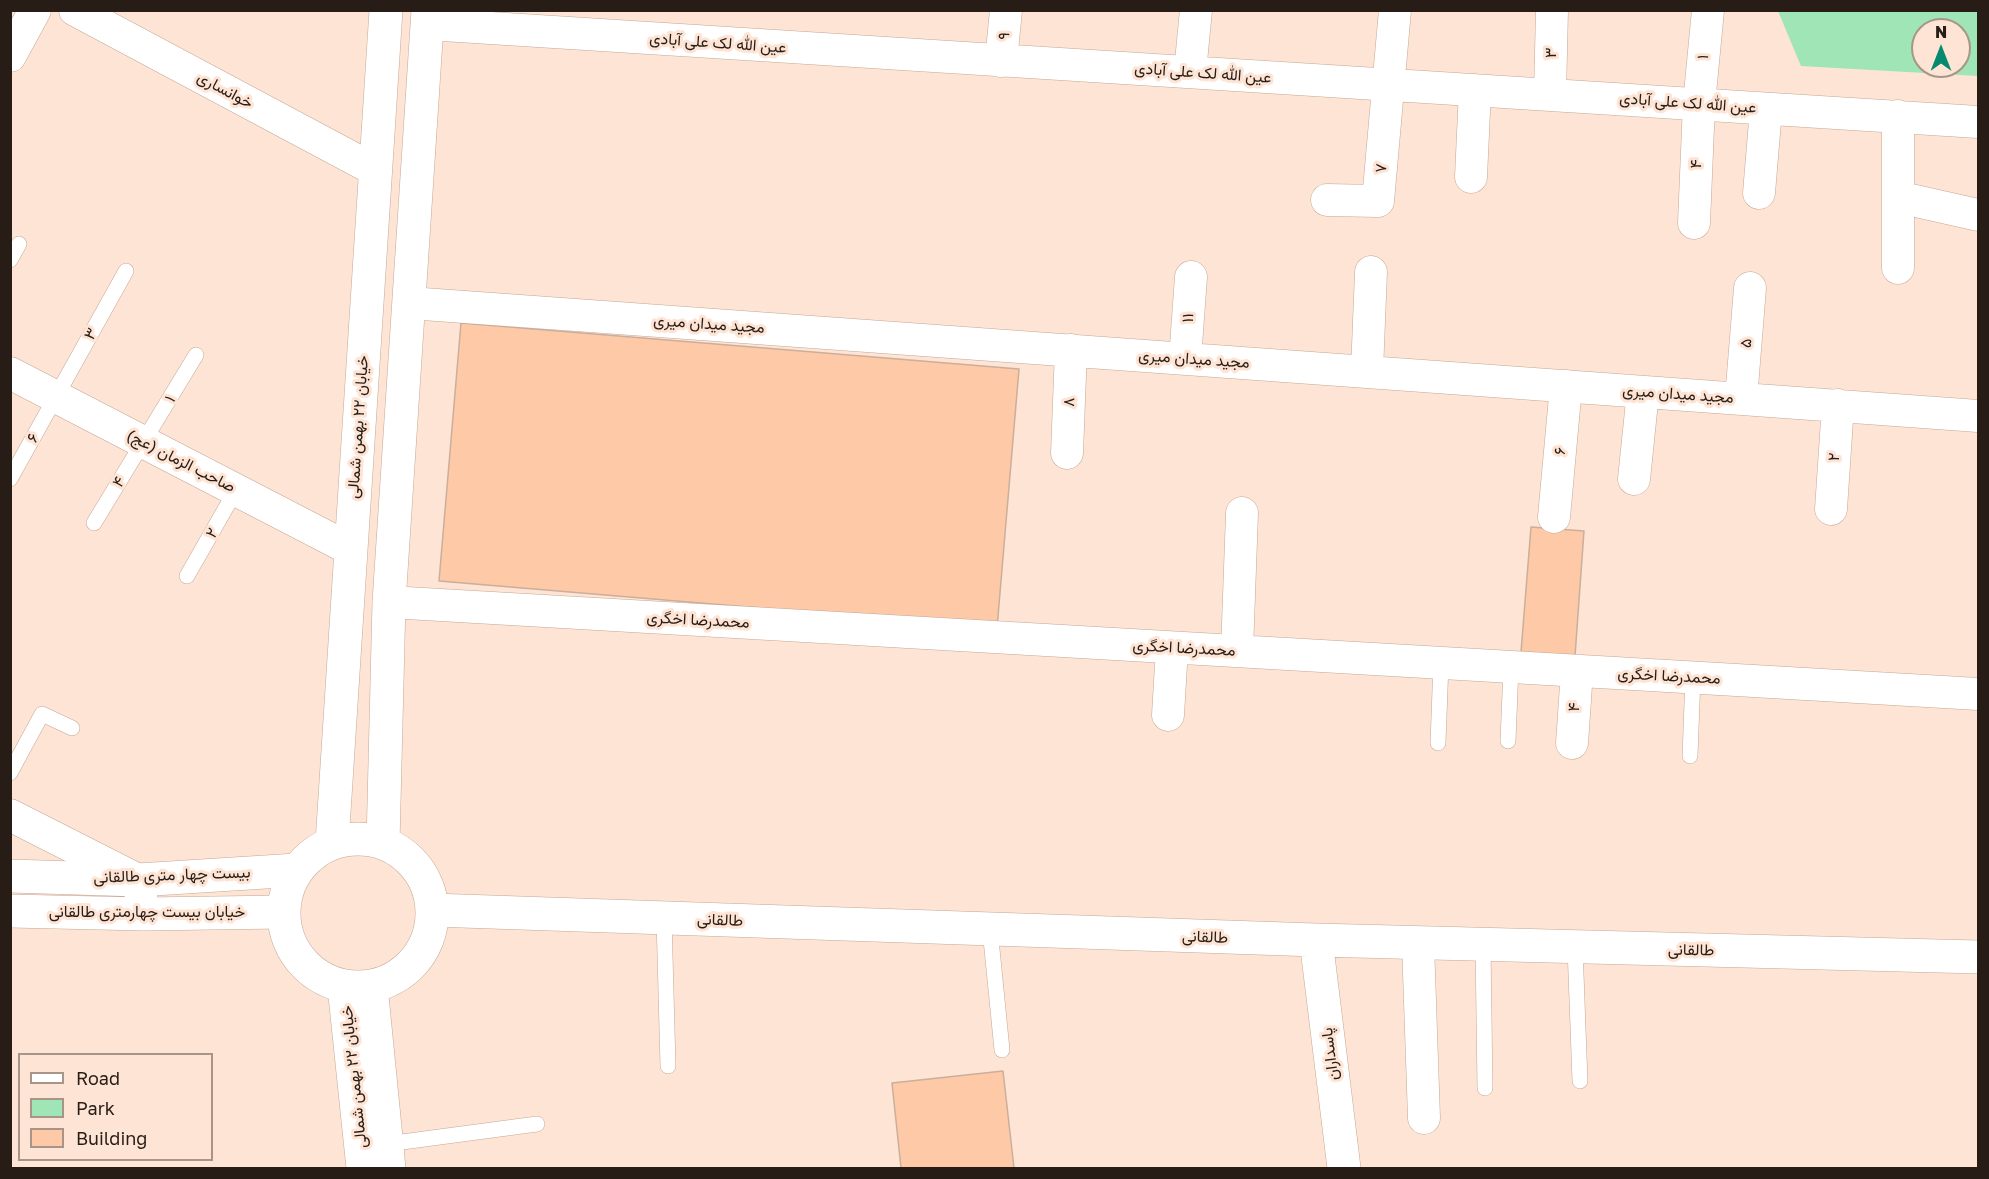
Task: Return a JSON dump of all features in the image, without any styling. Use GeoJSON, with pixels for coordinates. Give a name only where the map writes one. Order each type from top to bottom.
{"type":"FeatureCollection","features":[{"type":"Feature","properties":{"kind":"street"},"geometry":{"type":"LineString","coordinates":[[10,56],[35,10]]}},
{"type":"Feature","properties":{"kind":"street","name":"خوانساری"},"geometry":{"type":"LineString","coordinates":[[75,10],[375,170]]}},
{"type":"Feature","properties":{"kind":"street","name":"خیابان ۲۲ بهمن شمالی"},"geometry":{"type":"LineString","coordinates":[[332,843],[386,10]]}},
{"type":"Feature","properties":{"kind":"street","name":"۹"},"geometry":{"type":"LineString","coordinates":[[1001,61],[1006,10]]}},
{"type":"Feature","properties":{"kind":"street"},"geometry":{"type":"LineString","coordinates":[[1190,72],[1196,10]]}},
{"type":"Feature","properties":{"kind":"street"},"geometry":{"type":"LineString","coordinates":[[1388,85],[1395,10]]}},
{"type":"Feature","properties":{"kind":"street","name":"۳"},"geometry":{"type":"LineString","coordinates":[[1550,95],[1552,10]]}},
{"type":"Feature","properties":{"kind":"street","name":"۱"},"geometry":{"type":"LineString","coordinates":[[1699,104],[1708,10]]}},
{"type":"Feature","properties":{"kind":"street"},"geometry":{"type":"LineString","coordinates":[[383,843],[389,602],[428,17]]}},
{"type":"Feature","properties":{"kind":"street","name":"عین الله لک علی آبادی"},"geometry":{"type":"LineString","coordinates":[[428,17],[1001,61],[1978,122]]}},
{"type":"Feature","properties":{"kind":"street","name":"۷"},"geometry":{"type":"LineString","coordinates":[[1327,200],[1378,201],[1388,85]]}},
{"type":"Feature","properties":{"kind":"street"},"geometry":{"type":"LineString","coordinates":[[1472,177],[1475,90]]}},
{"type":"Feature","properties":{"kind":"street","name":"۴"},"geometry":{"type":"LineString","coordinates":[[1694,224],[1699,104]]}},
{"type":"Feature","properties":{"kind":"street"},"geometry":{"type":"LineString","coordinates":[[1759,193],[1766,108]]}},
{"type":"Feature","properties":{"kind":"street"},"geometry":{"type":"LineString","coordinates":[[1898,117],[1898,268]]}},
{"type":"Feature","properties":{"kind":"street"},"geometry":{"type":"LineString","coordinates":[[1898,197],[1978,215]]}},
{"type":"Feature","properties":{"kind":"street"},"geometry":{"type":"LineString","coordinates":[[1367,371],[1371,272]]}},
{"type":"Feature","properties":{"kind":"street","name":"۱۱"},"geometry":{"type":"LineString","coordinates":[[1185,359],[1191,277]]}},
{"type":"Feature","properties":{"kind":"street","name":"۵"},"geometry":{"type":"LineString","coordinates":[[1741,399],[1750,288]]}},
{"type":"Feature","properties":{"kind":"street","name":"مجید میدان میری"},"geometry":{"type":"LineString","coordinates":[[409,303],[1978,416]]}},
{"type":"Feature","properties":{"kind":"street","name":"۸"},"geometry":{"type":"LineString","coordinates":[[1067,453],[1071,350]]}},
{"type":"Feature","properties":{"kind":"street","name":"صاحب الزمان (عج)"},"geometry":{"type":"LineString","coordinates":[[10,374],[350,549]]}},
{"type":"Feature","properties":{"kind":"street","name":"۶"},"geometry":{"type":"LineString","coordinates":[[1554,517],[1566,386]]}},
{"type":"Feature","properties":{"kind":"street"},"geometry":{"type":"LineString","coordinates":[[1634,479],[1643,392]]}},
{"type":"Feature","properties":{"kind":"street","name":"۲"},"geometry":{"type":"LineString","coordinates":[[1831,509],[1838,405]]}},
{"type":"Feature","properties":{"kind":"street"},"geometry":{"type":"LineString","coordinates":[[1237,651],[1242,513]]}},
{"type":"Feature","properties":{"kind":"street","name":"محمدرضا اخگری"},"geometry":{"type":"LineString","coordinates":[[389,602],[1978,694]]}},
{"type":"Feature","properties":{"kind":"street"},"geometry":{"type":"LineString","coordinates":[[1168,715],[1172,648]]}},
{"type":"Feature","properties":{"kind":"street","name":"۴"},"geometry":{"type":"LineString","coordinates":[[1572,743],[1577,671]]}},
{"type":"Feature","properties":{"kind":"street"},"geometry":{"type":"LineString","coordinates":[[10,815],[138,880],[144,914]]}},
{"type":"Feature","properties":{"kind":"street"},"geometry":{"type":"LineString","coordinates":[[358,839],[383,843],[402,854],[418,869],[428,888],[432,910],[430,931],[422,950],[409,967],[391,979],[358,986],[324,979],[307,968],[294,951],[286,932],[283,912],[286,890],[297,870],[313,854],[332,843],[358,839]]}},
{"type":"Feature","properties":{"kind":"street","name":"بیست چهار متری طالقانی"},"geometry":{"type":"LineString","coordinates":[[10,876],[138,880],[297,870]]}},
{"type":"Feature","properties":{"kind":"street","name":"طالقانی"},"geometry":{"type":"LineString","coordinates":[[432,910],[1316,940],[1978,957]]}},
{"type":"Feature","properties":{"kind":"street","name":"خیابان بیست چهارمتری طالقانی"},"geometry":{"type":"LineString","coordinates":[[10,911],[144,914],[283,912]]}},
{"type":"Feature","properties":{"kind":"street","name":"پاسداران"},"geometry":{"type":"LineString","coordinates":[[1316,940],[1344,1168]]}},
{"type":"Feature","properties":{"kind":"street"},"geometry":{"type":"LineString","coordinates":[[1418,943],[1425,1118]]}},
{"type":"Feature","properties":{"kind":"street","name":"خیابان ۲۲ بهمن شمالی"},"geometry":{"type":"LineString","coordinates":[[358,986],[388,1156]]}},
{"type":"Feature","properties":{"kind":"street","name":"خیابان ۲۲ بهمن شمالی"},"geometry":{"type":"LineString","coordinates":[[358,986],[363,1168]]}},
{"type":"Feature","properties":{"kind":"lane"},"geometry":{"type":"LineString","coordinates":[[10,260],[19,244]]}},
{"type":"Feature","properties":{"kind":"lane","name":"۳"},"geometry":{"type":"LineString","coordinates":[[56,397],[126,271]]}},
{"type":"Feature","properties":{"kind":"lane","name":"۱"},"geometry":{"type":"LineString","coordinates":[[144,442],[196,356]]}},
{"type":"Feature","properties":{"kind":"lane","name":"۶"},"geometry":{"type":"LineString","coordinates":[[10,480],[56,397]]}},
{"type":"Feature","properties":{"kind":"lane","name":"۴"},"geometry":{"type":"LineString","coordinates":[[94,523],[144,442]]}},
{"type":"Feature","properties":{"kind":"lane","name":"۲"},"geometry":{"type":"LineString","coordinates":[[187,576],[237,490]]}},
{"type":"Feature","properties":{"kind":"lane"},"geometry":{"type":"LineString","coordinates":[[1438,743],[1442,663]]}},
{"type":"Feature","properties":{"kind":"lane"},"geometry":{"type":"LineString","coordinates":[[1508,741],[1512,667]]}},
{"type":"Feature","properties":{"kind":"lane"},"geometry":{"type":"LineString","coordinates":[[1690,756],[1693,677]]}},
{"type":"Feature","properties":{"kind":"lane"},"geometry":{"type":"LineString","coordinates":[[10,773],[42,714],[72,728]]}},
{"type":"Feature","properties":{"kind":"lane"},"geometry":{"type":"LineString","coordinates":[[664,918],[668,1066]]}},
{"type":"Feature","properties":{"kind":"lane"},"geometry":{"type":"LineString","coordinates":[[990,929],[1002,1050]]}},
{"type":"Feature","properties":{"kind":"lane"},"geometry":{"type":"LineString","coordinates":[[1483,945],[1485,1088]]}},
{"type":"Feature","properties":{"kind":"lane"},"geometry":{"type":"LineString","coordinates":[[1575,947],[1580,1081]]}},
{"type":"Feature","properties":{"kind":"lane"},"geometry":{"type":"LineString","coordinates":[[388,1156],[537,1124]]}},
{"type":"Feature","properties":{"kind":"green space"},"geometry":{"type":"Polygon","coordinates":[[[1778,11],[1976,11],[1978,15],[1978,76],[1971,76],[1971,18],[1911,18],[1911,72],[1801,66],[1778,11]]]}},
{"type":"Feature","properties":{"kind":"building"},"geometry":{"type":"Polygon","coordinates":[[[461,323],[1019,369],[997,628],[439,581],[461,323]]]}},
{"type":"Feature","properties":{"kind":"building"},"geometry":{"type":"Polygon","coordinates":[[[1531,527],[1584,531],[1575,656],[1521,652],[1531,527]]]}},
{"type":"Feature","properties":{"kind":"building"},"geometry":{"type":"Polygon","coordinates":[[[1003,1071],[1014,1168],[901,1168],[892,1083],[1003,1071]]]}}]}
